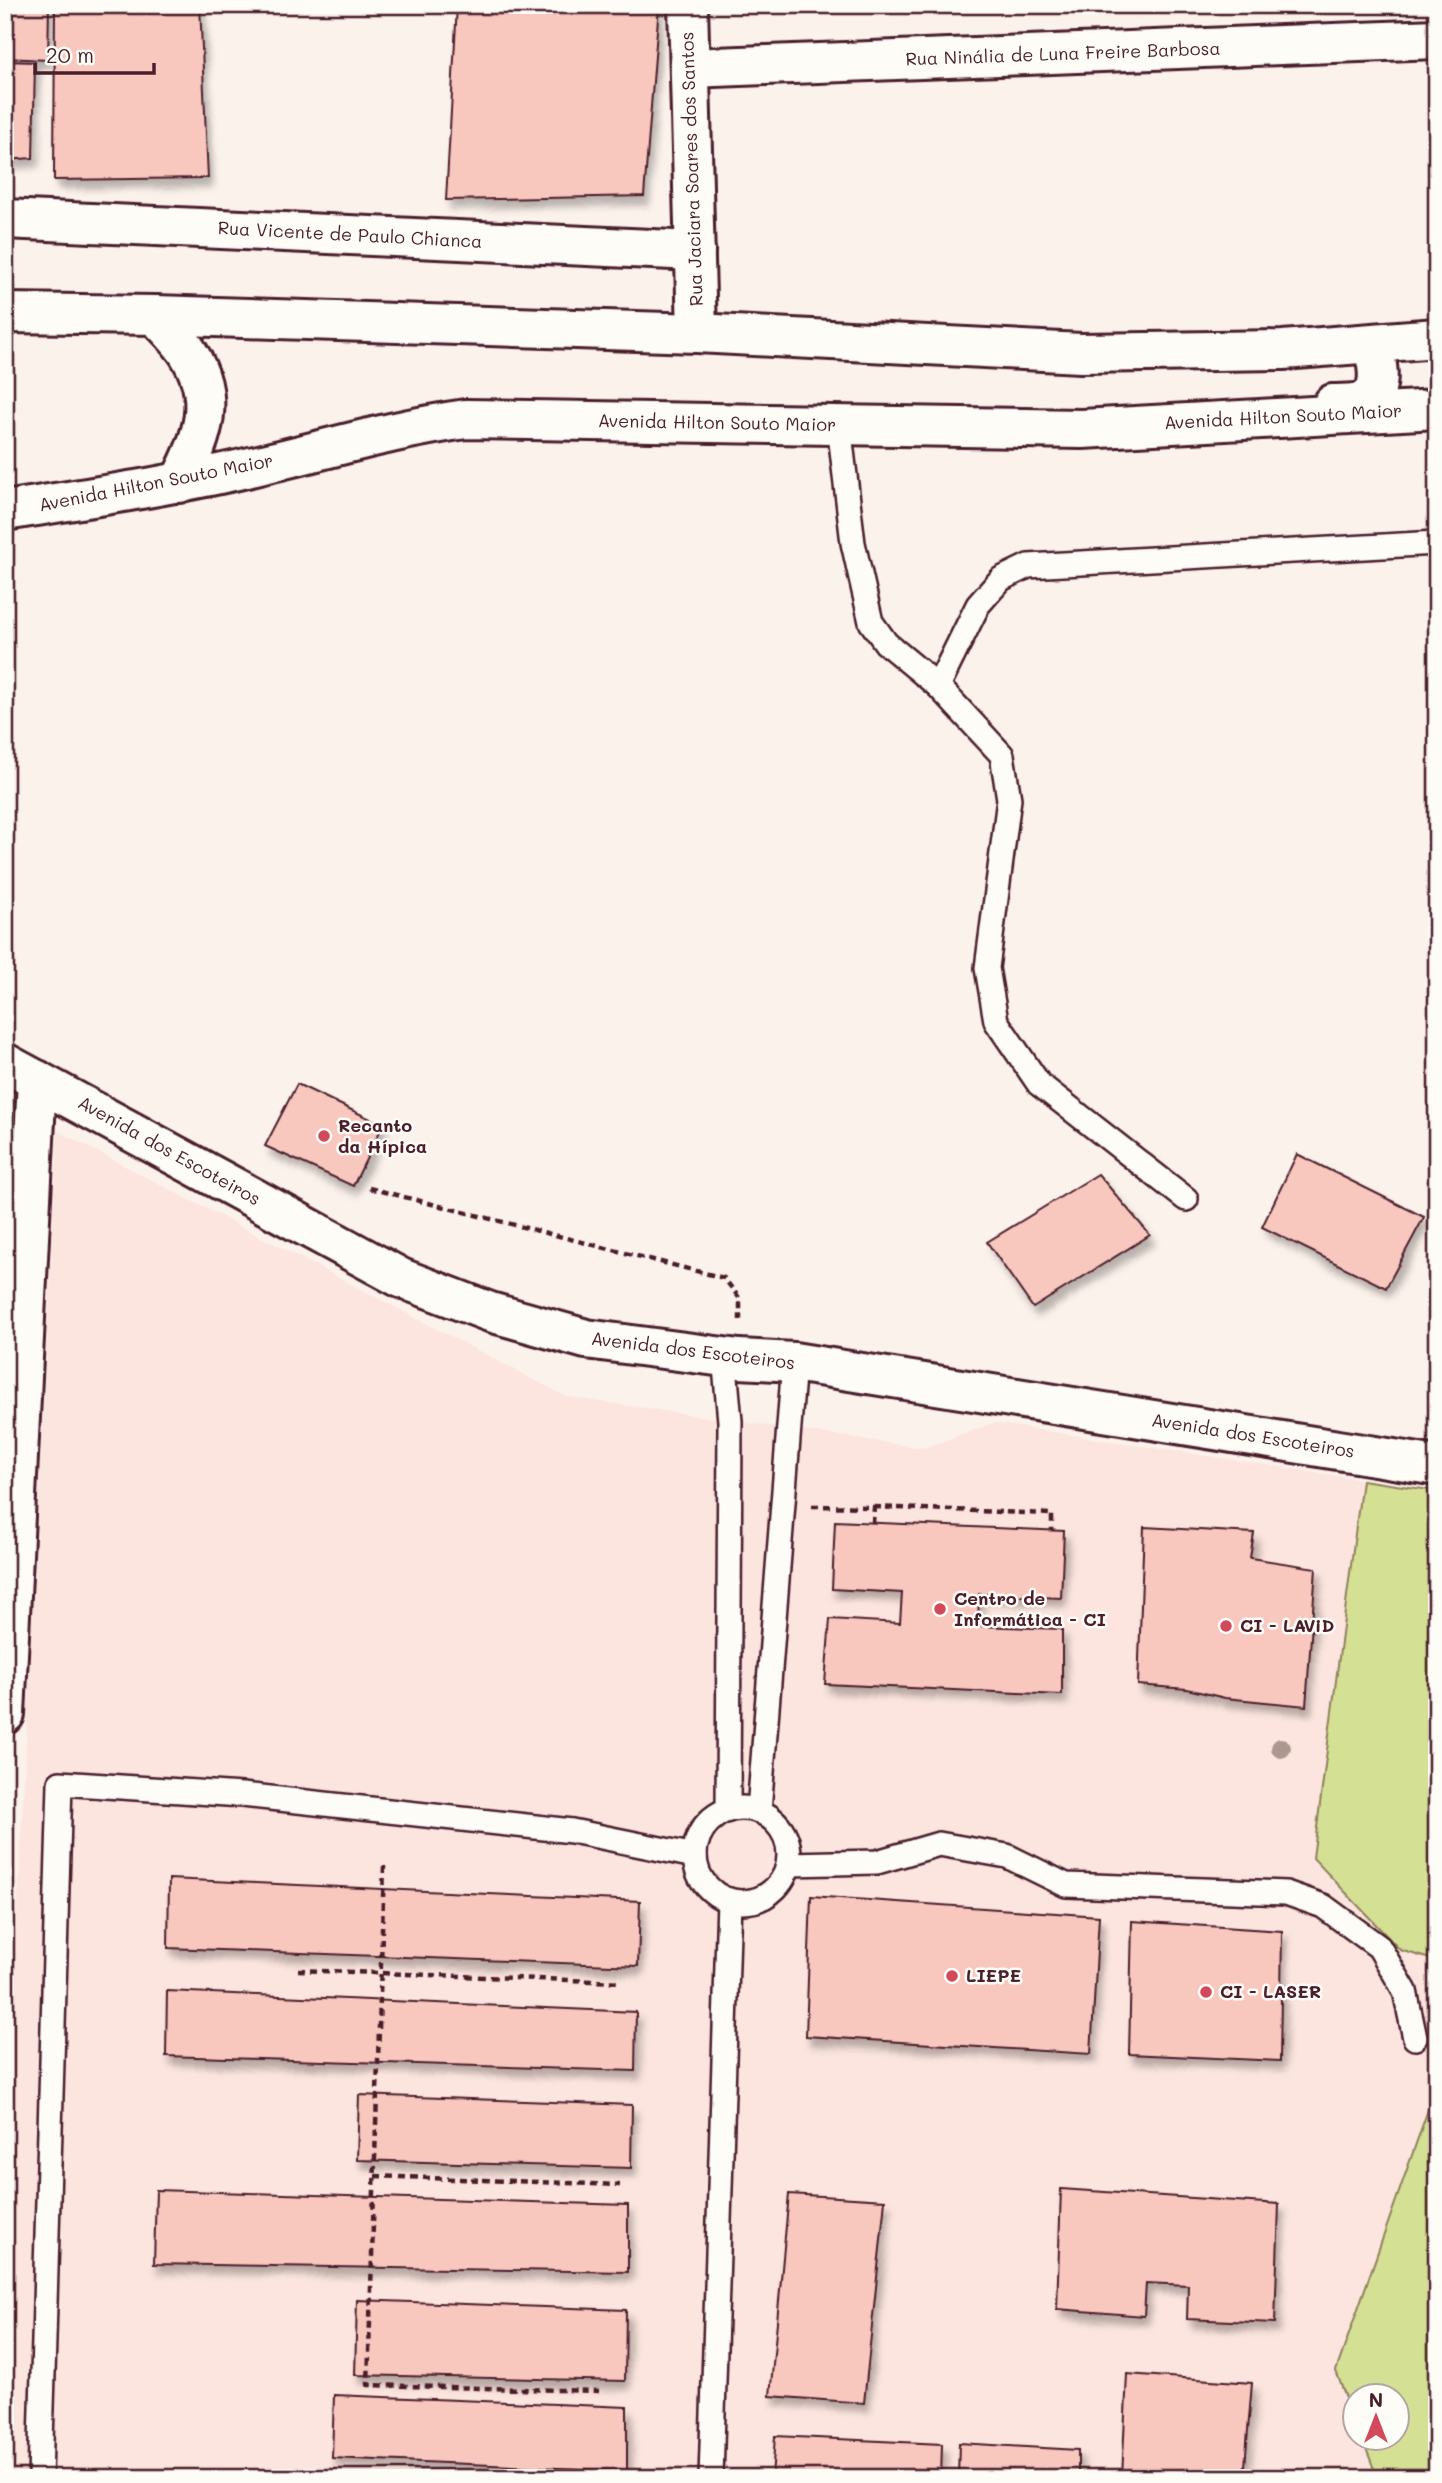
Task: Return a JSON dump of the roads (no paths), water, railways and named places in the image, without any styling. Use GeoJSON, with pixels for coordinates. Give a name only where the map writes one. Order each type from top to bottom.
{"type":"FeatureCollection","features":[{"type":"Feature","properties":{"kind":"street","name":"Rua Jaciara Soares dos Santos"},"geometry":{"type":"LineString","coordinates":[[688,5],[697,333]]}},
{"type":"Feature","properties":{"kind":"street","name":"Rua Ninália de Luna Freire Barbosa"},"geometry":{"type":"LineString","coordinates":[[690,68],[1437,39]]}},
{"type":"Feature","properties":{"kind":"street","name":"Rua Vicente de Paulo Chianca"},"geometry":{"type":"LineString","coordinates":[[5,219],[695,251]]}},
{"type":"Feature","properties":{"kind":"street"},"geometry":{"type":"LineString","coordinates":[[5,313],[155,315],[697,333],[1081,353],[1283,351],[1437,338]]}},
{"type":"Feature","properties":{"kind":"street"},"geometry":{"type":"LineString","coordinates":[[155,315],[186,349],[200,373],[205,391],[205,409],[199,440],[179,483]]}},
{"type":"Feature","properties":{"kind":"street"},"geometry":{"type":"LineString","coordinates":[[1150,424],[1238,409],[1356,403],[1368,399],[1375,388],[1378,375],[1376,355],[1371,344]]}},
{"type":"Feature","properties":{"kind":"street","name":"Avenida Hilton Souto Maior"},"geometry":{"type":"LineString","coordinates":[[5,511],[179,483],[413,427],[466,419],[1082,429],[1437,409]]}},
{"type":"Feature","properties":{"kind":"street"},"geometry":{"type":"LineString","coordinates":[[5,1714],[21,1072]]}},
{"type":"Feature","properties":{"kind":"street","name":"Avenida dos Escoteiros"},"geometry":{"type":"LineString","coordinates":[[21,1072],[401,1278],[490,1312],[586,1339],[731,1358],[794,1362],[1437,1466]]}},
{"type":"Feature","properties":{"kind":"lane"},"geometry":{"type":"LineString","coordinates":[[839,425],[853,543],[871,622],[886,643],[938,686],[1002,755],[1009,799],[987,968],[996,1021],[1039,1084],[1186,1199]]}},
{"type":"Feature","properties":{"kind":"lane"},"geometry":{"type":"LineString","coordinates":[[938,686],[978,605],[1001,579],[1028,566],[1437,543]]}},
{"type":"Feature","properties":{"kind":"lane"},"geometry":{"type":"LineString","coordinates":[[728,1810],[731,1358]]}},
{"type":"Feature","properties":{"kind":"lane"},"geometry":{"type":"LineString","coordinates":[[760,1811],[794,1362]]}},
{"type":"Feature","properties":{"kind":"lane"},"geometry":{"type":"LineString","coordinates":[[40,2478],[60,1783],[242,1796],[572,1831],[695,1856]]}},
{"type":"Feature","properties":{"kind":"lane"},"geometry":{"type":"LineString","coordinates":[[744,1808],[760,1811],[773,1819],[783,1832],[789,1847],[789,1864],[783,1879],[773,1891],[758,1899],[744,1902],[715,1894],[697,1870],[697,1840],[704,1827],[728,1810],[744,1808]]}},
{"type":"Feature","properties":{"kind":"lane"},"geometry":{"type":"LineString","coordinates":[[789,1864],[877,1862],[939,1844],[1007,1856],[1066,1885],[1286,1893],[1323,1906],[1378,1947],[1405,1992],[1415,2038]]}},
{"type":"Feature","properties":{"kind":"lane"},"geometry":{"type":"LineString","coordinates":[[711,2478],[729,1900]]}},
{"type":"Feature","properties":{"kind":"place","name":"Recanto da Hípica"},"geometry":{"type":"Point","coordinates":[324,1136]}},
{"type":"Feature","properties":{"kind":"place","name":"Centro de Informática - CI"},"geometry":{"type":"Point","coordinates":[940,1609]}},
{"type":"Feature","properties":{"kind":"place","name":"CI - LAViD"},"geometry":{"type":"Point","coordinates":[1226,1626]}},
{"type":"Feature","properties":{"kind":"place","name":"LIEPE"},"geometry":{"type":"Point","coordinates":[952,1976]}},
{"type":"Feature","properties":{"kind":"place","name":"CI - LASER"},"geometry":{"type":"Point","coordinates":[1206,1992]}}]}
